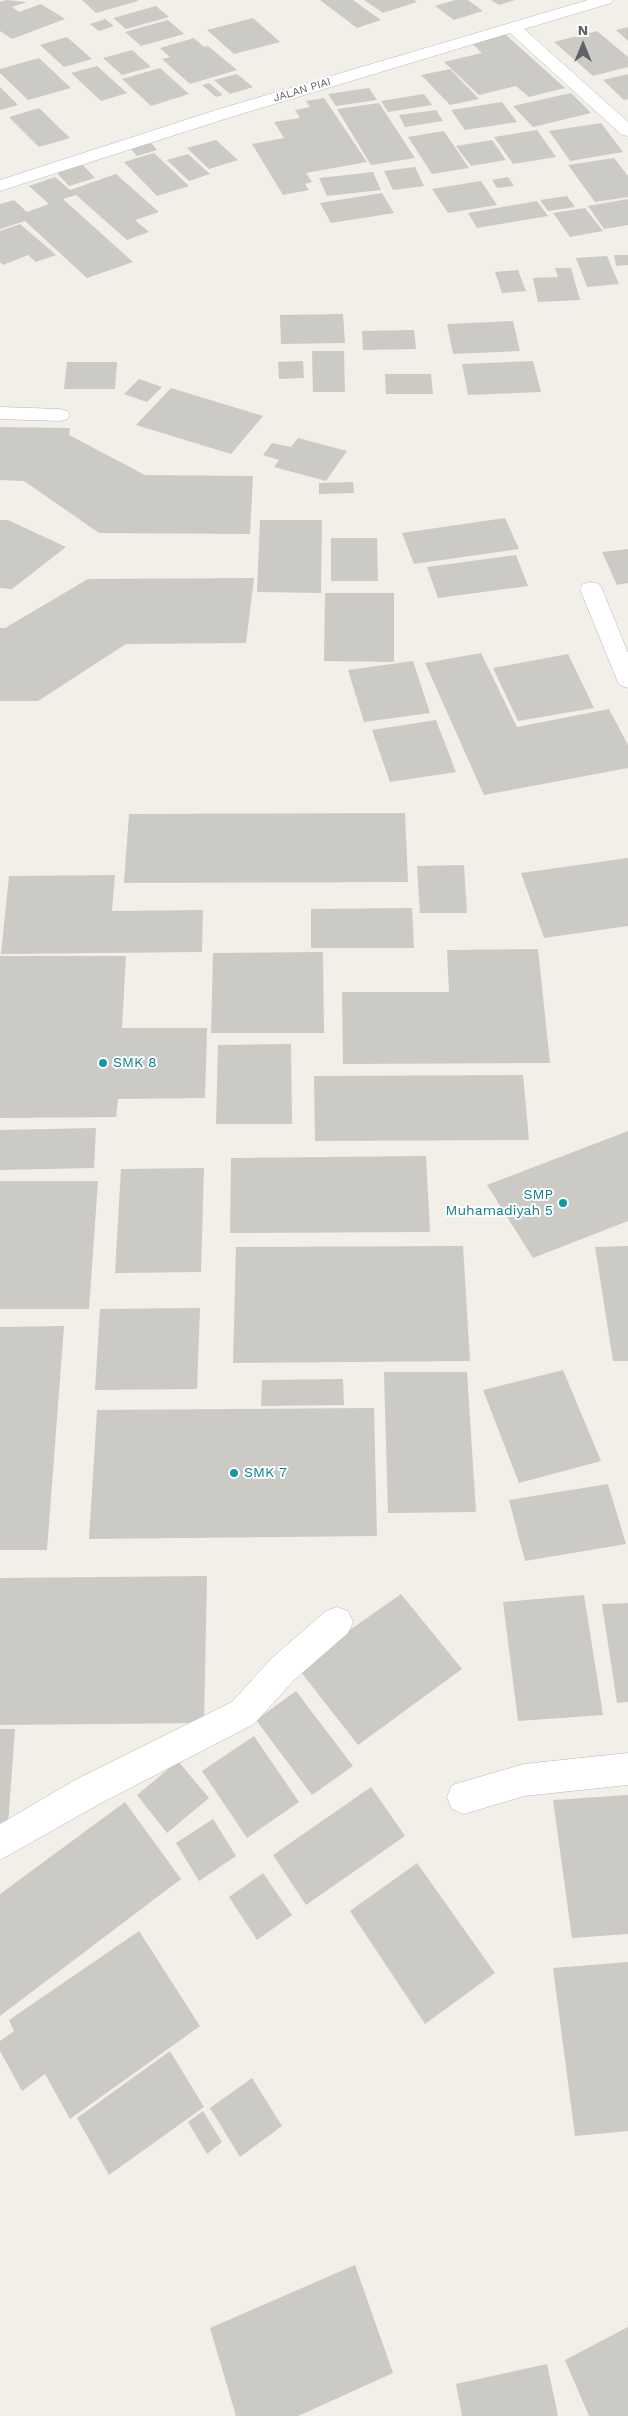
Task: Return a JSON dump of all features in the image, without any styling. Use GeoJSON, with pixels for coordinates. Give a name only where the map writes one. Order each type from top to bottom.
{"type":"FeatureCollection","features":[{"type":"Feature","properties":{"kind":"street","name":"JALAN PIAI"},"geometry":{"type":"LineString","coordinates":[[0,186],[213,117],[605,0]]}},
{"type":"Feature","properties":{"kind":"street"},"geometry":{"type":"LineString","coordinates":[[512,27],[628,131]]}},
{"type":"Feature","properties":{"kind":"street"},"geometry":{"type":"LineString","coordinates":[[0,413],[60,415]]}},
{"type":"Feature","properties":{"kind":"street"},"geometry":{"type":"LineString","coordinates":[[591,589],[628,680]]}},
{"type":"Feature","properties":{"kind":"street"},"geometry":{"type":"LineString","coordinates":[[0,1843],[89,1791],[243,1713],[283,1669],[337,1622]]}},
{"type":"Feature","properties":{"kind":"street"},"geometry":{"type":"LineString","coordinates":[[464,1797],[524,1780],[628,1769]]}},
{"type":"Feature","properties":{"kind":"building"},"geometry":{"type":"Polygon","coordinates":[[[6,0],[27,2],[12,7],[19,12],[41,4],[65,19],[12,39],[0,31],[0,2],[6,0]]]}},
{"type":"Feature","properties":{"kind":"building"},"geometry":{"type":"Polygon","coordinates":[[[82,0],[138,0],[138,1],[96,13],[82,0]]]}},
{"type":"Feature","properties":{"kind":"building"},"geometry":{"type":"Polygon","coordinates":[[[320,0],[353,0],[381,20],[357,28],[320,0]]]}},
{"type":"Feature","properties":{"kind":"building"},"geometry":{"type":"Polygon","coordinates":[[[364,0],[414,0],[417,2],[383,13],[364,0]]]}},
{"type":"Feature","properties":{"kind":"building"},"geometry":{"type":"Polygon","coordinates":[[[455,0],[468,0],[483,11],[454,20],[435,6],[455,0]]]}},
{"type":"Feature","properties":{"kind":"building"},"geometry":{"type":"Polygon","coordinates":[[[491,0],[515,0],[499,5],[491,0]]]}},
{"type":"Feature","properties":{"kind":"building"},"geometry":{"type":"Polygon","coordinates":[[[156,6],[169,17],[126,29],[113,18],[156,6]]]}},
{"type":"Feature","properties":{"kind":"building"},"geometry":{"type":"Polygon","coordinates":[[[253,18],[280,42],[234,54],[207,30],[253,18]]]}},
{"type":"Feature","properties":{"kind":"building"},"geometry":{"type":"Polygon","coordinates":[[[105,19],[114,26],[99,31],[90,24],[105,19]]]}},
{"type":"Feature","properties":{"kind":"building"},"geometry":{"type":"Polygon","coordinates":[[[168,20],[184,34],[141,46],[125,32],[168,20]]]}},
{"type":"Feature","properties":{"kind":"building"},"geometry":{"type":"Polygon","coordinates":[[[628,27],[628,41],[616,30],[628,27]]]}},
{"type":"Feature","properties":{"kind":"building"},"geometry":{"type":"Polygon","coordinates":[[[597,31],[628,57],[628,67],[593,76],[554,42],[597,31]]]}},
{"type":"Feature","properties":{"kind":"building"},"geometry":{"type":"Polygon","coordinates":[[[505,34],[565,88],[529,97],[516,86],[479,95],[444,62],[482,53],[470,42],[505,34]]]}},
{"type":"Feature","properties":{"kind":"building"},"geometry":{"type":"Polygon","coordinates":[[[67,37],[92,59],[64,67],[40,45],[67,37]]]}},
{"type":"Feature","properties":{"kind":"building"},"geometry":{"type":"Polygon","coordinates":[[[194,38],[204,47],[208,46],[237,70],[190,84],[162,59],[170,57],[160,48],[194,38]]]}},
{"type":"Feature","properties":{"kind":"building"},"geometry":{"type":"Polygon","coordinates":[[[132,50],[151,67],[122,75],[103,58],[132,50]]]}},
{"type":"Feature","properties":{"kind":"building"},"geometry":{"type":"Polygon","coordinates":[[[39,58],[71,88],[28,100],[0,73],[0,69],[39,58]]]}},
{"type":"Feature","properties":{"kind":"building"},"geometry":{"type":"Polygon","coordinates":[[[97,66],[127,93],[101,101],[71,73],[97,66]]]}},
{"type":"Feature","properties":{"kind":"building"},"geometry":{"type":"Polygon","coordinates":[[[160,68],[189,94],[151,106],[122,79],[160,68]]]}},
{"type":"Feature","properties":{"kind":"building"},"geometry":{"type":"Polygon","coordinates":[[[450,69],[479,99],[450,105],[421,75],[450,69]]]}},
{"type":"Feature","properties":{"kind":"building"},"geometry":{"type":"Polygon","coordinates":[[[237,74],[253,87],[230,94],[214,80],[237,74]]]}},
{"type":"Feature","properties":{"kind":"building"},"geometry":{"type":"Polygon","coordinates":[[[628,74],[628,99],[624,100],[603,80],[628,74]]]}},
{"type":"Feature","properties":{"kind":"building"},"geometry":{"type":"Polygon","coordinates":[[[209,83],[223,95],[216,97],[202,85],[209,83]]]}},
{"type":"Feature","properties":{"kind":"building"},"geometry":{"type":"Polygon","coordinates":[[[0,87],[18,105],[0,110],[0,87]]]}},
{"type":"Feature","properties":{"kind":"building"},"geometry":{"type":"Polygon","coordinates":[[[369,88],[377,100],[336,106],[328,94],[369,88]]]}},
{"type":"Feature","properties":{"kind":"building"},"geometry":{"type":"Polygon","coordinates":[[[571,93],[591,113],[533,127],[513,106],[571,93]]]}},
{"type":"Feature","properties":{"kind":"building"},"geometry":{"type":"Polygon","coordinates":[[[424,94],[432,105],[388,112],[381,101],[424,94]]]}},
{"type":"Feature","properties":{"kind":"building"},"geometry":{"type":"Polygon","coordinates":[[[324,98],[367,162],[306,173],[312,182],[305,184],[309,190],[283,195],[252,144],[284,138],[274,122],[300,118],[295,110],[310,107],[306,101],[324,98]]]}},
{"type":"Feature","properties":{"kind":"building"},"geometry":{"type":"Polygon","coordinates":[[[502,102],[517,122],[465,130],[451,110],[502,102]]]}},
{"type":"Feature","properties":{"kind":"building"},"geometry":{"type":"Polygon","coordinates":[[[379,103],[415,158],[371,165],[337,109],[379,103]]]}},
{"type":"Feature","properties":{"kind":"building"},"geometry":{"type":"Polygon","coordinates":[[[39,108],[70,138],[39,147],[9,117],[39,108]]]}},
{"type":"Feature","properties":{"kind":"building"},"geometry":{"type":"Polygon","coordinates":[[[436,110],[443,121],[405,127],[399,115],[436,110]]]}},
{"type":"Feature","properties":{"kind":"building"},"geometry":{"type":"Polygon","coordinates":[[[601,123],[623,152],[570,161],[549,131],[601,123]]]}},
{"type":"Feature","properties":{"kind":"building"},"geometry":{"type":"Polygon","coordinates":[[[537,130],[556,157],[513,164],[494,137],[537,130]]]}},
{"type":"Feature","properties":{"kind":"building"},"geometry":{"type":"Polygon","coordinates":[[[444,131],[469,168],[432,174],[408,137],[444,131]]]}},
{"type":"Feature","properties":{"kind":"building"},"geometry":{"type":"Polygon","coordinates":[[[216,140],[238,160],[209,169],[187,148],[216,140]]]}},
{"type":"Feature","properties":{"kind":"building"},"geometry":{"type":"Polygon","coordinates":[[[492,140],[506,160],[471,166],[456,146],[492,140]]]}},
{"type":"Feature","properties":{"kind":"building"},"geometry":{"type":"Polygon","coordinates":[[[151,143],[157,150],[137,156],[131,149],[151,143]]]}},
{"type":"Feature","properties":{"kind":"building"},"geometry":{"type":"Polygon","coordinates":[[[154,153],[189,186],[157,196],[124,162],[154,153]]]}},
{"type":"Feature","properties":{"kind":"building"},"geometry":{"type":"Polygon","coordinates":[[[188,154],[210,174],[189,181],[167,160],[188,154]]]}},
{"type":"Feature","properties":{"kind":"building"},"geometry":{"type":"Polygon","coordinates":[[[614,158],[628,176],[628,197],[595,202],[568,165],[614,158]]]}},
{"type":"Feature","properties":{"kind":"building"},"geometry":{"type":"Polygon","coordinates":[[[83,165],[95,178],[69,186],[57,173],[83,165]]]}},
{"type":"Feature","properties":{"kind":"building"},"geometry":{"type":"Polygon","coordinates":[[[415,167],[424,186],[393,190],[384,171],[415,167]]]}},
{"type":"Feature","properties":{"kind":"building"},"geometry":{"type":"Polygon","coordinates":[[[373,172],[381,190],[327,196],[319,178],[373,172]]]}},
{"type":"Feature","properties":{"kind":"building"},"geometry":{"type":"Polygon","coordinates":[[[116,174],[159,212],[135,220],[149,232],[127,240],[76,195],[63,199],[133,262],[87,278],[25,221],[0,229],[0,204],[14,200],[27,212],[49,204],[29,186],[55,177],[70,190],[116,174]]]}},
{"type":"Feature","properties":{"kind":"building"},"geometry":{"type":"Polygon","coordinates":[[[508,177],[514,186],[497,188],[492,180],[508,177]]]}},
{"type":"Feature","properties":{"kind":"building"},"geometry":{"type":"Polygon","coordinates":[[[481,181],[497,205],[448,213],[432,189],[481,181]]]}},
{"type":"Feature","properties":{"kind":"building"},"geometry":{"type":"Polygon","coordinates":[[[382,193],[394,213],[331,223],[320,203],[382,193]]]}},
{"type":"Feature","properties":{"kind":"building"},"geometry":{"type":"Polygon","coordinates":[[[567,196],[575,207],[548,211],[540,200],[567,196]]]}},
{"type":"Feature","properties":{"kind":"building"},"geometry":{"type":"Polygon","coordinates":[[[628,199],[628,225],[604,229],[588,206],[628,199]]]}},
{"type":"Feature","properties":{"kind":"building"},"geometry":{"type":"Polygon","coordinates":[[[537,201],[548,216],[477,228],[468,213],[537,201]]]}},
{"type":"Feature","properties":{"kind":"building"},"geometry":{"type":"Polygon","coordinates":[[[585,208],[603,231],[570,237],[553,213],[585,208]]]}},
{"type":"Feature","properties":{"kind":"building"},"geometry":{"type":"Polygon","coordinates":[[[20,224],[56,255],[36,262],[28,255],[3,265],[0,262],[0,231],[20,224]]]}},
{"type":"Feature","properties":{"kind":"building"},"geometry":{"type":"Polygon","coordinates":[[[614,255],[628,255],[628,265],[616,266],[614,255]]]}},
{"type":"Feature","properties":{"kind":"building"},"geometry":{"type":"Polygon","coordinates":[[[607,256],[619,284],[587,287],[576,258],[607,256]]]}},
{"type":"Feature","properties":{"kind":"building"},"geometry":{"type":"Polygon","coordinates":[[[555,268],[571,268],[580,300],[538,302],[533,278],[558,277],[555,268]]]}},
{"type":"Feature","properties":{"kind":"building"},"geometry":{"type":"Polygon","coordinates":[[[518,270],[526,291],[502,293],[495,272],[518,270]]]}},
{"type":"Feature","properties":{"kind":"building"},"geometry":{"type":"Polygon","coordinates":[[[343,314],[345,343],[281,344],[280,315],[343,314]]]}},
{"type":"Feature","properties":{"kind":"building"},"geometry":{"type":"Polygon","coordinates":[[[513,321],[520,351],[453,354],[447,324],[513,321]]]}},
{"type":"Feature","properties":{"kind":"building"},"geometry":{"type":"Polygon","coordinates":[[[414,330],[416,349],[363,350],[362,331],[414,330]]]}},
{"type":"Feature","properties":{"kind":"building"},"geometry":{"type":"Polygon","coordinates":[[[312,351],[344,351],[345,392],[313,392],[312,351]]]}},
{"type":"Feature","properties":{"kind":"building"},"geometry":{"type":"Polygon","coordinates":[[[303,361],[304,378],[279,379],[278,362],[303,361]]]}},
{"type":"Feature","properties":{"kind":"building"},"geometry":{"type":"Polygon","coordinates":[[[533,361],[541,392],[468,395],[462,364],[533,361]]]}},
{"type":"Feature","properties":{"kind":"building"},"geometry":{"type":"Polygon","coordinates":[[[67,362],[117,362],[115,389],[64,389],[67,362]]]}},
{"type":"Feature","properties":{"kind":"building"},"geometry":{"type":"Polygon","coordinates":[[[385,374],[431,374],[433,394],[386,394],[385,374]]]}},
{"type":"Feature","properties":{"kind":"building"},"geometry":{"type":"Polygon","coordinates":[[[139,379],[162,387],[147,402],[124,394],[139,379]]]}},
{"type":"Feature","properties":{"kind":"building"},"geometry":{"type":"Polygon","coordinates":[[[171,388],[263,416],[231,454],[136,425],[171,388]]]}},
{"type":"Feature","properties":{"kind":"building"},"geometry":{"type":"Polygon","coordinates":[[[0,427],[70,428],[69,435],[145,475],[253,476],[250,534],[99,533],[24,481],[0,480],[0,427]]]}},
{"type":"Feature","properties":{"kind":"building"},"geometry":{"type":"Polygon","coordinates":[[[298,438],[347,451],[326,481],[274,467],[279,460],[263,455],[272,443],[291,447],[298,438]]]}},
{"type":"Feature","properties":{"kind":"building"},"geometry":{"type":"Polygon","coordinates":[[[353,482],[354,493],[319,494],[319,483],[353,482]]]}},
{"type":"Feature","properties":{"kind":"building"},"geometry":{"type":"Polygon","coordinates":[[[505,518],[519,549],[414,564],[402,533],[505,518]]]}},
{"type":"Feature","properties":{"kind":"building"},"geometry":{"type":"Polygon","coordinates":[[[0,520],[8,520],[66,547],[12,589],[0,588],[0,520]]]}},
{"type":"Feature","properties":{"kind":"building"},"geometry":{"type":"Polygon","coordinates":[[[260,520],[322,520],[321,593],[257,592],[260,520]]]}},
{"type":"Feature","properties":{"kind":"building"},"geometry":{"type":"Polygon","coordinates":[[[331,538],[377,538],[378,581],[331,581],[331,538]]]}},
{"type":"Feature","properties":{"kind":"building"},"geometry":{"type":"Polygon","coordinates":[[[628,549],[628,583],[617,585],[602,552],[628,549]]]}},
{"type":"Feature","properties":{"kind":"building"},"geometry":{"type":"Polygon","coordinates":[[[516,555],[528,586],[438,598],[427,567],[516,555]]]}},
{"type":"Feature","properties":{"kind":"building"},"geometry":{"type":"Polygon","coordinates":[[[254,578],[246,643],[126,644],[38,701],[0,701],[0,628],[5,628],[88,579],[254,578]]]}},
{"type":"Feature","properties":{"kind":"building"},"geometry":{"type":"Polygon","coordinates":[[[325,593],[394,593],[394,662],[324,661],[325,593]]]}},
{"type":"Feature","properties":{"kind":"building"},"geometry":{"type":"Polygon","coordinates":[[[481,653],[517,727],[609,709],[628,745],[628,768],[484,795],[425,663],[481,653]]]}},
{"type":"Feature","properties":{"kind":"building"},"geometry":{"type":"Polygon","coordinates":[[[568,654],[594,708],[518,721],[493,668],[568,654]]]}},
{"type":"Feature","properties":{"kind":"building"},"geometry":{"type":"Polygon","coordinates":[[[413,661],[430,713],[364,722],[348,670],[413,661]]]}},
{"type":"Feature","properties":{"kind":"building"},"geometry":{"type":"Polygon","coordinates":[[[436,720],[456,772],[390,782],[372,730],[436,720]]]}},
{"type":"Feature","properties":{"kind":"building"},"geometry":{"type":"Polygon","coordinates":[[[405,813],[408,882],[124,883],[129,814],[405,813]]]}},
{"type":"Feature","properties":{"kind":"building"},"geometry":{"type":"Polygon","coordinates":[[[628,858],[628,926],[544,938],[521,873],[628,858]]]}},
{"type":"Feature","properties":{"kind":"building"},"geometry":{"type":"Polygon","coordinates":[[[464,865],[467,913],[420,913],[417,866],[464,865]]]}},
{"type":"Feature","properties":{"kind":"building"},"geometry":{"type":"Polygon","coordinates":[[[115,875],[112,911],[203,910],[202,952],[1,954],[9,876],[115,875]]]}},
{"type":"Feature","properties":{"kind":"building"},"geometry":{"type":"Polygon","coordinates":[[[412,908],[414,948],[311,948],[311,909],[412,908]]]}},
{"type":"Feature","properties":{"kind":"building"},"geometry":{"type":"Polygon","coordinates":[[[538,949],[550,1063],[343,1064],[342,992],[449,992],[447,950],[538,949]]]}},
{"type":"Feature","properties":{"kind":"building"},"geometry":{"type":"Polygon","coordinates":[[[323,952],[324,1033],[211,1033],[213,953],[323,952]]]}},
{"type":"Feature","properties":{"kind":"building","name":"SMK 8"},"geometry":{"type":"Polygon","coordinates":[[[0,956],[126,956],[122,1028],[207,1028],[205,1098],[118,1099],[116,1117],[0,1118],[0,956]]]}},
{"type":"Feature","properties":{"kind":"building"},"geometry":{"type":"Polygon","coordinates":[[[291,1044],[292,1124],[216,1124],[218,1045],[291,1044]]]}},
{"type":"Feature","properties":{"kind":"building"},"geometry":{"type":"Polygon","coordinates":[[[523,1075],[529,1140],[315,1141],[314,1076],[523,1075]]]}},
{"type":"Feature","properties":{"kind":"building"},"geometry":{"type":"Polygon","coordinates":[[[96,1128],[94,1168],[0,1170],[0,1130],[96,1128]]]}},
{"type":"Feature","properties":{"kind":"building","name":"SMP Muhamadiyah 5"},"geometry":{"type":"Polygon","coordinates":[[[628,1131],[628,1221],[533,1258],[487,1185],[628,1131]]]}},
{"type":"Feature","properties":{"kind":"building"},"geometry":{"type":"Polygon","coordinates":[[[426,1156],[430,1232],[230,1233],[231,1158],[426,1156]]]}},
{"type":"Feature","properties":{"kind":"building"},"geometry":{"type":"Polygon","coordinates":[[[204,1168],[201,1272],[115,1273],[121,1169],[204,1168]]]}},
{"type":"Feature","properties":{"kind":"building"},"geometry":{"type":"Polygon","coordinates":[[[0,1181],[98,1181],[89,1309],[0,1309],[0,1181]]]}},
{"type":"Feature","properties":{"kind":"building"},"geometry":{"type":"Polygon","coordinates":[[[463,1246],[470,1361],[233,1363],[236,1247],[463,1246]]]}},
{"type":"Feature","properties":{"kind":"building"},"geometry":{"type":"Polygon","coordinates":[[[628,1246],[628,1361],[613,1361],[595,1247],[628,1246]]]}},
{"type":"Feature","properties":{"kind":"building"},"geometry":{"type":"Polygon","coordinates":[[[200,1308],[197,1389],[95,1390],[100,1309],[200,1308]]]}},
{"type":"Feature","properties":{"kind":"building"},"geometry":{"type":"Polygon","coordinates":[[[64,1326],[47,1550],[0,1550],[0,1327],[64,1326]]]}},
{"type":"Feature","properties":{"kind":"building"},"geometry":{"type":"Polygon","coordinates":[[[563,1370],[601,1461],[519,1483],[483,1390],[563,1370]]]}},
{"type":"Feature","properties":{"kind":"building"},"geometry":{"type":"Polygon","coordinates":[[[384,1372],[467,1372],[476,1512],[388,1513],[384,1372]]]}},
{"type":"Feature","properties":{"kind":"building"},"geometry":{"type":"Polygon","coordinates":[[[343,1379],[344,1405],[261,1406],[262,1380],[343,1379]]]}},
{"type":"Feature","properties":{"kind":"building","name":"SMK 7"},"geometry":{"type":"Polygon","coordinates":[[[374,1408],[377,1536],[89,1539],[97,1410],[374,1408]]]}},
{"type":"Feature","properties":{"kind":"building"},"geometry":{"type":"Polygon","coordinates":[[[608,1484],[626,1544],[525,1561],[509,1500],[608,1484]]]}},
{"type":"Feature","properties":{"kind":"building"},"geometry":{"type":"Polygon","coordinates":[[[207,1576],[204,1723],[0,1725],[0,1578],[207,1576]]]}},
{"type":"Feature","properties":{"kind":"building"},"geometry":{"type":"Polygon","coordinates":[[[401,1594],[462,1669],[358,1745],[297,1667],[401,1594]]]}},
{"type":"Feature","properties":{"kind":"building"},"geometry":{"type":"Polygon","coordinates":[[[584,1595],[603,1715],[518,1721],[503,1602],[584,1595]]]}},
{"type":"Feature","properties":{"kind":"building"},"geometry":{"type":"Polygon","coordinates":[[[628,1603],[628,1702],[617,1703],[602,1604],[628,1603]]]}},
{"type":"Feature","properties":{"kind":"building"},"geometry":{"type":"Polygon","coordinates":[[[296,1691],[353,1766],[312,1795],[256,1720],[296,1691]]]}},
{"type":"Feature","properties":{"kind":"building"},"geometry":{"type":"Polygon","coordinates":[[[0,1729],[15,1729],[8,1825],[0,1825],[0,1729]]]}},
{"type":"Feature","properties":{"kind":"building"},"geometry":{"type":"Polygon","coordinates":[[[254,1736],[299,1802],[247,1838],[202,1771],[254,1736]]]}},
{"type":"Feature","properties":{"kind":"building"},"geometry":{"type":"Polygon","coordinates":[[[178,1761],[209,1798],[167,1833],[137,1795],[178,1761]]]}},
{"type":"Feature","properties":{"kind":"building"},"geometry":{"type":"Polygon","coordinates":[[[371,1787],[405,1836],[306,1905],[273,1855],[371,1787]]]}},
{"type":"Feature","properties":{"kind":"building"},"geometry":{"type":"Polygon","coordinates":[[[628,1795],[628,1934],[572,1938],[553,1800],[628,1795]]]}},
{"type":"Feature","properties":{"kind":"building"},"geometry":{"type":"Polygon","coordinates":[[[125,1802],[181,1879],[0,2016],[0,1894],[125,1802]]]}},
{"type":"Feature","properties":{"kind":"building"},"geometry":{"type":"Polygon","coordinates":[[[213,1819],[236,1856],[199,1881],[176,1843],[213,1819]]]}},
{"type":"Feature","properties":{"kind":"building"},"geometry":{"type":"Polygon","coordinates":[[[417,1863],[495,1973],[425,2024],[350,1911],[417,1863]]]}},
{"type":"Feature","properties":{"kind":"building"},"geometry":{"type":"Polygon","coordinates":[[[263,1873],[292,1915],[257,1940],[229,1897],[263,1873]]]}},
{"type":"Feature","properties":{"kind":"building"},"geometry":{"type":"Polygon","coordinates":[[[139,1931],[200,2026],[70,2119],[45,2074],[22,2091],[0,2051],[0,2041],[14,2031],[9,2020],[139,1931]]]}},
{"type":"Feature","properties":{"kind":"building"},"geometry":{"type":"Polygon","coordinates":[[[628,1962],[628,2131],[575,2136],[553,1968],[628,1962]]]}},
{"type":"Feature","properties":{"kind":"building"},"geometry":{"type":"Polygon","coordinates":[[[170,2051],[204,2107],[109,2175],[77,2118],[170,2051]]]}},
{"type":"Feature","properties":{"kind":"building"},"geometry":{"type":"Polygon","coordinates":[[[252,2078],[282,2126],[240,2157],[210,2108],[252,2078]]]}},
{"type":"Feature","properties":{"kind":"building"},"geometry":{"type":"Polygon","coordinates":[[[203,2111],[222,2142],[207,2154],[188,2122],[203,2111]]]}},
{"type":"Feature","properties":{"kind":"building"},"geometry":{"type":"Polygon","coordinates":[[[355,2265],[393,2373],[298,2416],[236,2416],[210,2328],[355,2265]]]}},
{"type":"Feature","properties":{"kind":"building"},"geometry":{"type":"Polygon","coordinates":[[[628,2327],[628,2416],[589,2416],[565,2360],[628,2327]]]}},
{"type":"Feature","properties":{"kind":"building"},"geometry":{"type":"Polygon","coordinates":[[[547,2364],[558,2416],[462,2416],[456,2384],[547,2364]]]}},
{"type":"Feature","properties":{"kind":"place","name":"SMK 8"},"geometry":{"type":"Point","coordinates":[103,1063]}},
{"type":"Feature","properties":{"kind":"place","name":"SMP Muhamadiyah 5"},"geometry":{"type":"Point","coordinates":[563,1203]}},
{"type":"Feature","properties":{"kind":"place","name":"SMK 7"},"geometry":{"type":"Point","coordinates":[234,1473]}}]}
